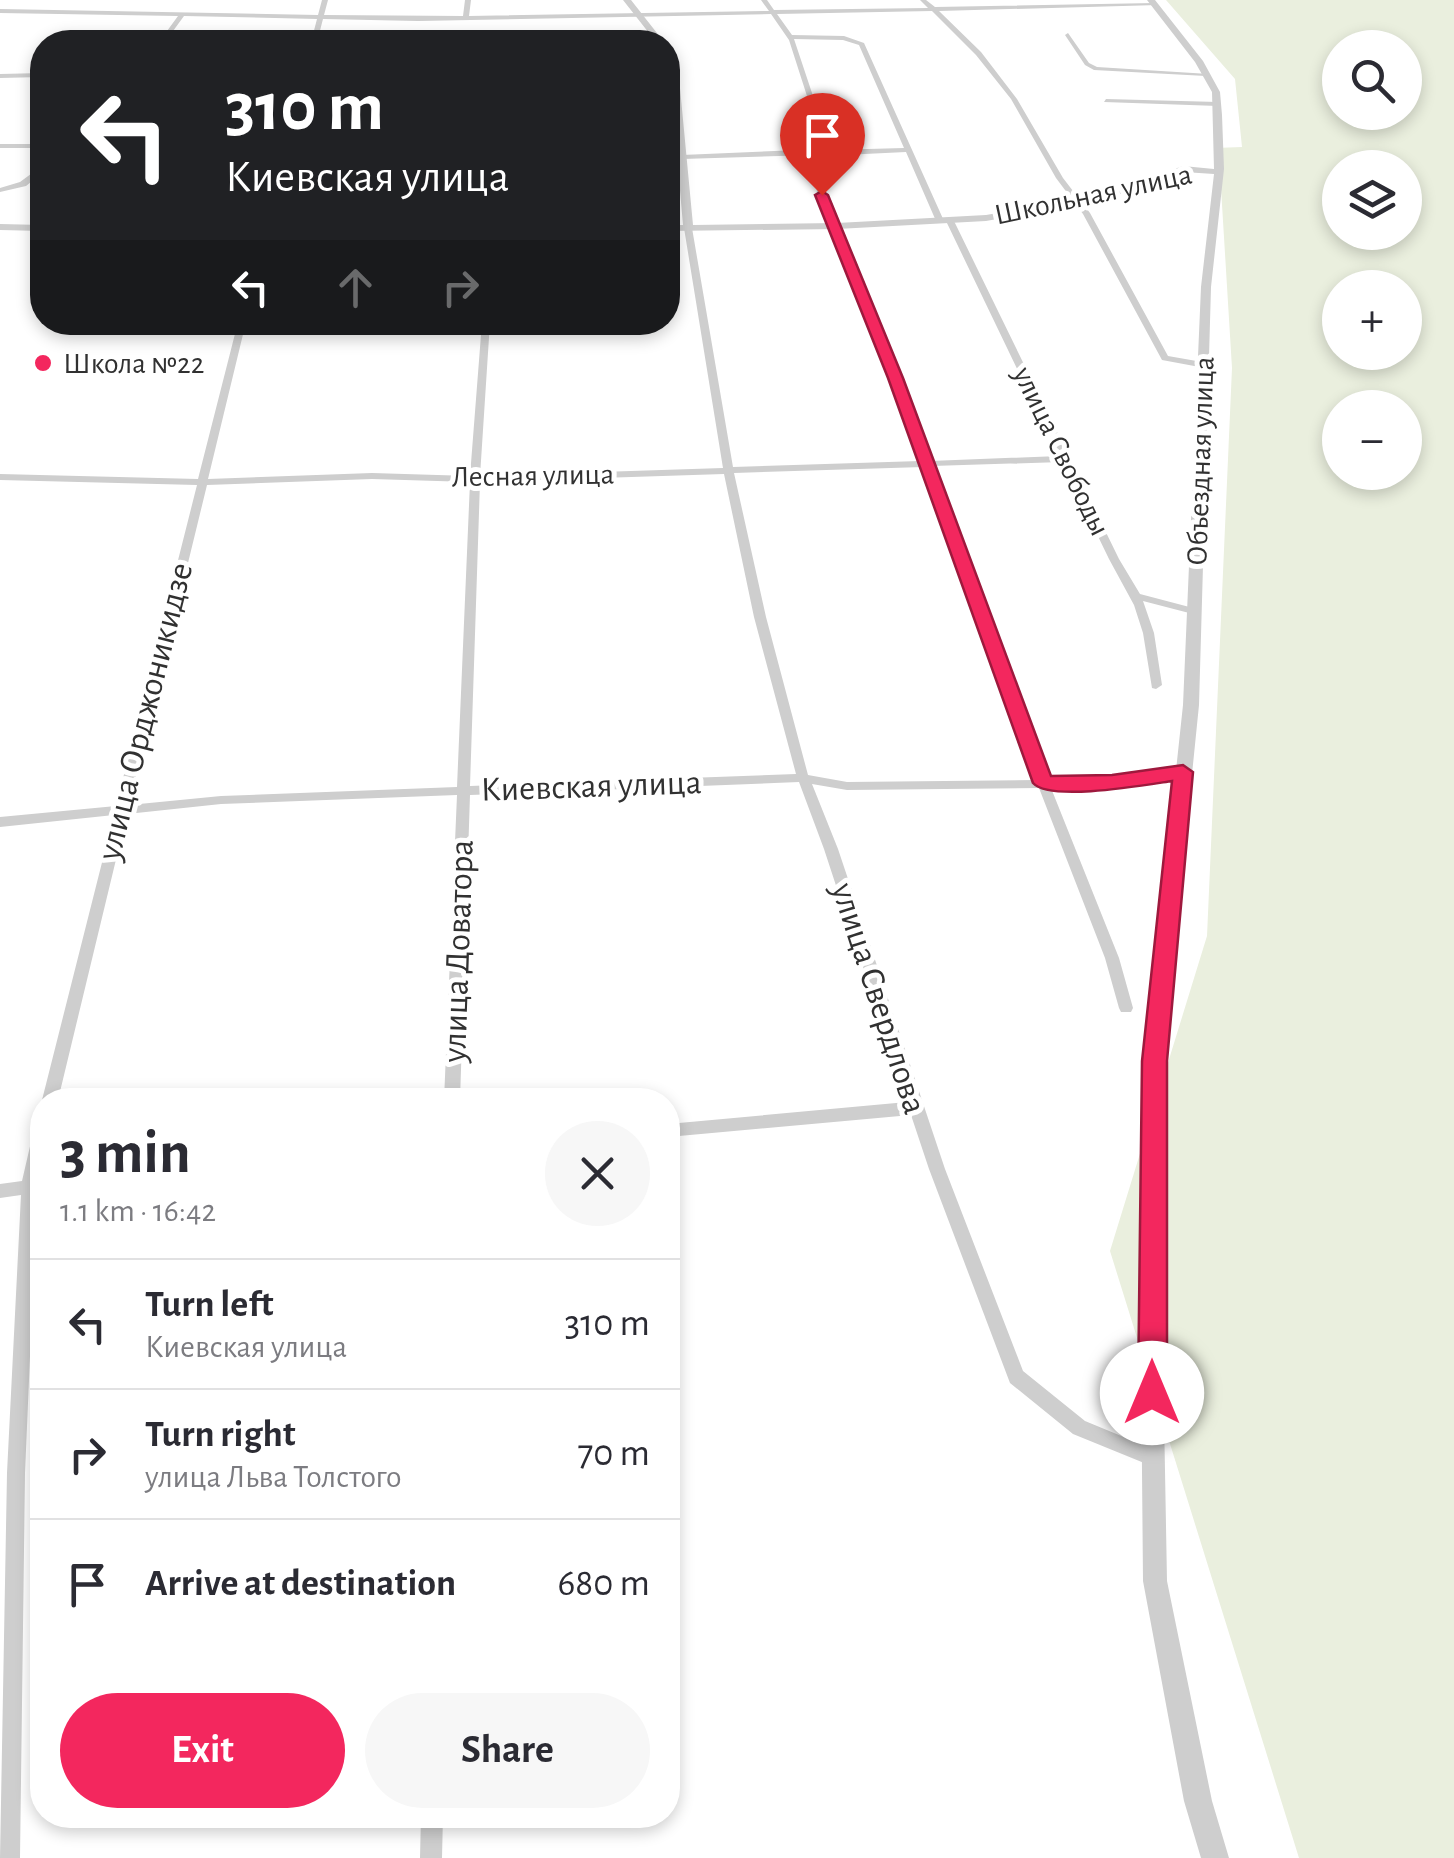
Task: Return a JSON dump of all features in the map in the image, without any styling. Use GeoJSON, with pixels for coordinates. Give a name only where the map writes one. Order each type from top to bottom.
{"type":"FeatureCollection","features":[{"type":"Feature","properties":{"kind":"street"},"geometry":{"type":"LineString","coordinates":[[50,12],[63,0]]}},
{"type":"Feature","properties":{"kind":"street"},"geometry":{"type":"LineString","coordinates":[[317,30],[325,0]]}},
{"type":"Feature","properties":{"kind":"street"},"geometry":{"type":"LineString","coordinates":[[466,18],[468,0]]}},
{"type":"Feature","properties":{"kind":"street"},"geometry":{"type":"LineString","coordinates":[[627,0],[651,30]]}},
{"type":"Feature","properties":{"kind":"street"},"geometry":{"type":"LineString","coordinates":[[764,0],[790,38],[828,150],[819,155],[822,195],[837,226],[1043,783],[1112,958],[1126,1008]]}},
{"type":"Feature","properties":{"kind":"street"},"geometry":{"type":"LineString","coordinates":[[923,0],[969,40],[1000,78],[1076,203],[1086,213],[1164,358],[1205,365]]}},
{"type":"Feature","properties":{"kind":"street"},"geometry":{"type":"LineString","coordinates":[[1017,0],[1023,7]]}},
{"type":"Feature","properties":{"kind":"street"},"geometry":{"type":"LineString","coordinates":[[0,11],[476,20],[1153,2],[1206,74],[1218,104],[1106,102]]}},
{"type":"Feature","properties":{"kind":"street"},"geometry":{"type":"LineString","coordinates":[[171,30],[181,16]]}},
{"type":"Feature","properties":{"kind":"street"},"geometry":{"type":"LineString","coordinates":[[1068,35],[1086,64],[1096,70],[1206,74]]}},
{"type":"Feature","properties":{"kind":"street","name":"улица Свободы"},"geometry":{"type":"LineString","coordinates":[[790,38],[844,38],[862,44],[908,150],[1114,559],[1140,598],[1152,642],[1156,685]]}},
{"type":"Feature","properties":{"kind":"street"},"geometry":{"type":"LineString","coordinates":[[0,76],[30,75]]}},
{"type":"Feature","properties":{"kind":"street","name":"Объездная улица"},"geometry":{"type":"LineString","coordinates":[[1154,1458],[1154,1061],[1192,705],[1206,286],[1218,172],[1218,104]]}},
{"type":"Feature","properties":{"kind":"street","name":"улица Свердлова"},"geometry":{"type":"LineString","coordinates":[[680,131],[688,228],[729,471],[760,617],[803,778],[831,849],[915,1108],[1016,1377],[1079,1428],[1154,1458]]}},
{"type":"Feature","properties":{"kind":"street"},"geometry":{"type":"LineString","coordinates":[[0,146],[30,146]]}},
{"type":"Feature","properties":{"kind":"street"},"geometry":{"type":"LineString","coordinates":[[682,152],[908,150]]}},
{"type":"Feature","properties":{"kind":"street","name":"Школьная улица"},"geometry":{"type":"LineString","coordinates":[[680,228],[945,221],[1076,203],[1183,169],[1218,172]]}},
{"type":"Feature","properties":{"kind":"street"},"geometry":{"type":"LineString","coordinates":[[0,190],[30,179]]}},
{"type":"Feature","properties":{"kind":"street"},"geometry":{"type":"LineString","coordinates":[[0,227],[30,228]]}},
{"type":"Feature","properties":{"kind":"street","name":"улица Орджоникидзе"},"geometry":{"type":"LineString","coordinates":[[53,1088],[239,335]]}},
{"type":"Feature","properties":{"kind":"street","name":"улица Доватора"},"geometry":{"type":"LineString","coordinates":[[452,1088],[475,479],[485,335]]}},
{"type":"Feature","properties":{"kind":"street","name":"Лесная улица"},"geometry":{"type":"LineString","coordinates":[[0,477],[475,479],[1066,459]]}},
{"type":"Feature","properties":{"kind":"street"},"geometry":{"type":"LineString","coordinates":[[1140,598],[1193,611]]}},
{"type":"Feature","properties":{"kind":"street","name":"Киевская улица"},"geometry":{"type":"LineString","coordinates":[[0,822],[121,808],[464,790],[803,778],[847,786],[1112,782],[1183,772]]}},
{"type":"Feature","properties":{"kind":"street"},"geometry":{"type":"LineString","coordinates":[[680,1130],[915,1108]]}},
{"type":"Feature","properties":{"kind":"street"},"geometry":{"type":"LineString","coordinates":[[0,1191],[30,1187]]}},
{"type":"Feature","properties":{"kind":"street"},"geometry":{"type":"LineString","coordinates":[[10,1858],[8,1504],[30,1254]]}},
{"type":"Feature","properties":{"kind":"street"},"geometry":{"type":"LineString","coordinates":[[1154,1458],[1155,1581],[1198,1800],[1216,1858]]}},
{"type":"Feature","properties":{"kind":"street"},"geometry":{"type":"LineString","coordinates":[[430,1858],[431,1828]]}},
{"type":"Feature","properties":{"kind":"green space"},"geometry":{"type":"Polygon","coordinates":[[[1166,0],[1454,0],[1454,1858],[1299,1858],[1110,1251],[1207,936],[1232,368],[1220,172],[1215,148],[1242,147],[1235,79],[1166,0]]]}},
{"type":"Feature","properties":{"kind":"place","name":"Школа №22"},"geometry":{"type":"Point","coordinates":[43,363]}},
{"type":"Feature","properties":{"kind":"route"},"geometry":{"type":"LineString","coordinates":[[822,195],[896,378],[1043,783],[1112,782],[1183,772],[1154,1061],[1152,1393]]}}]}
